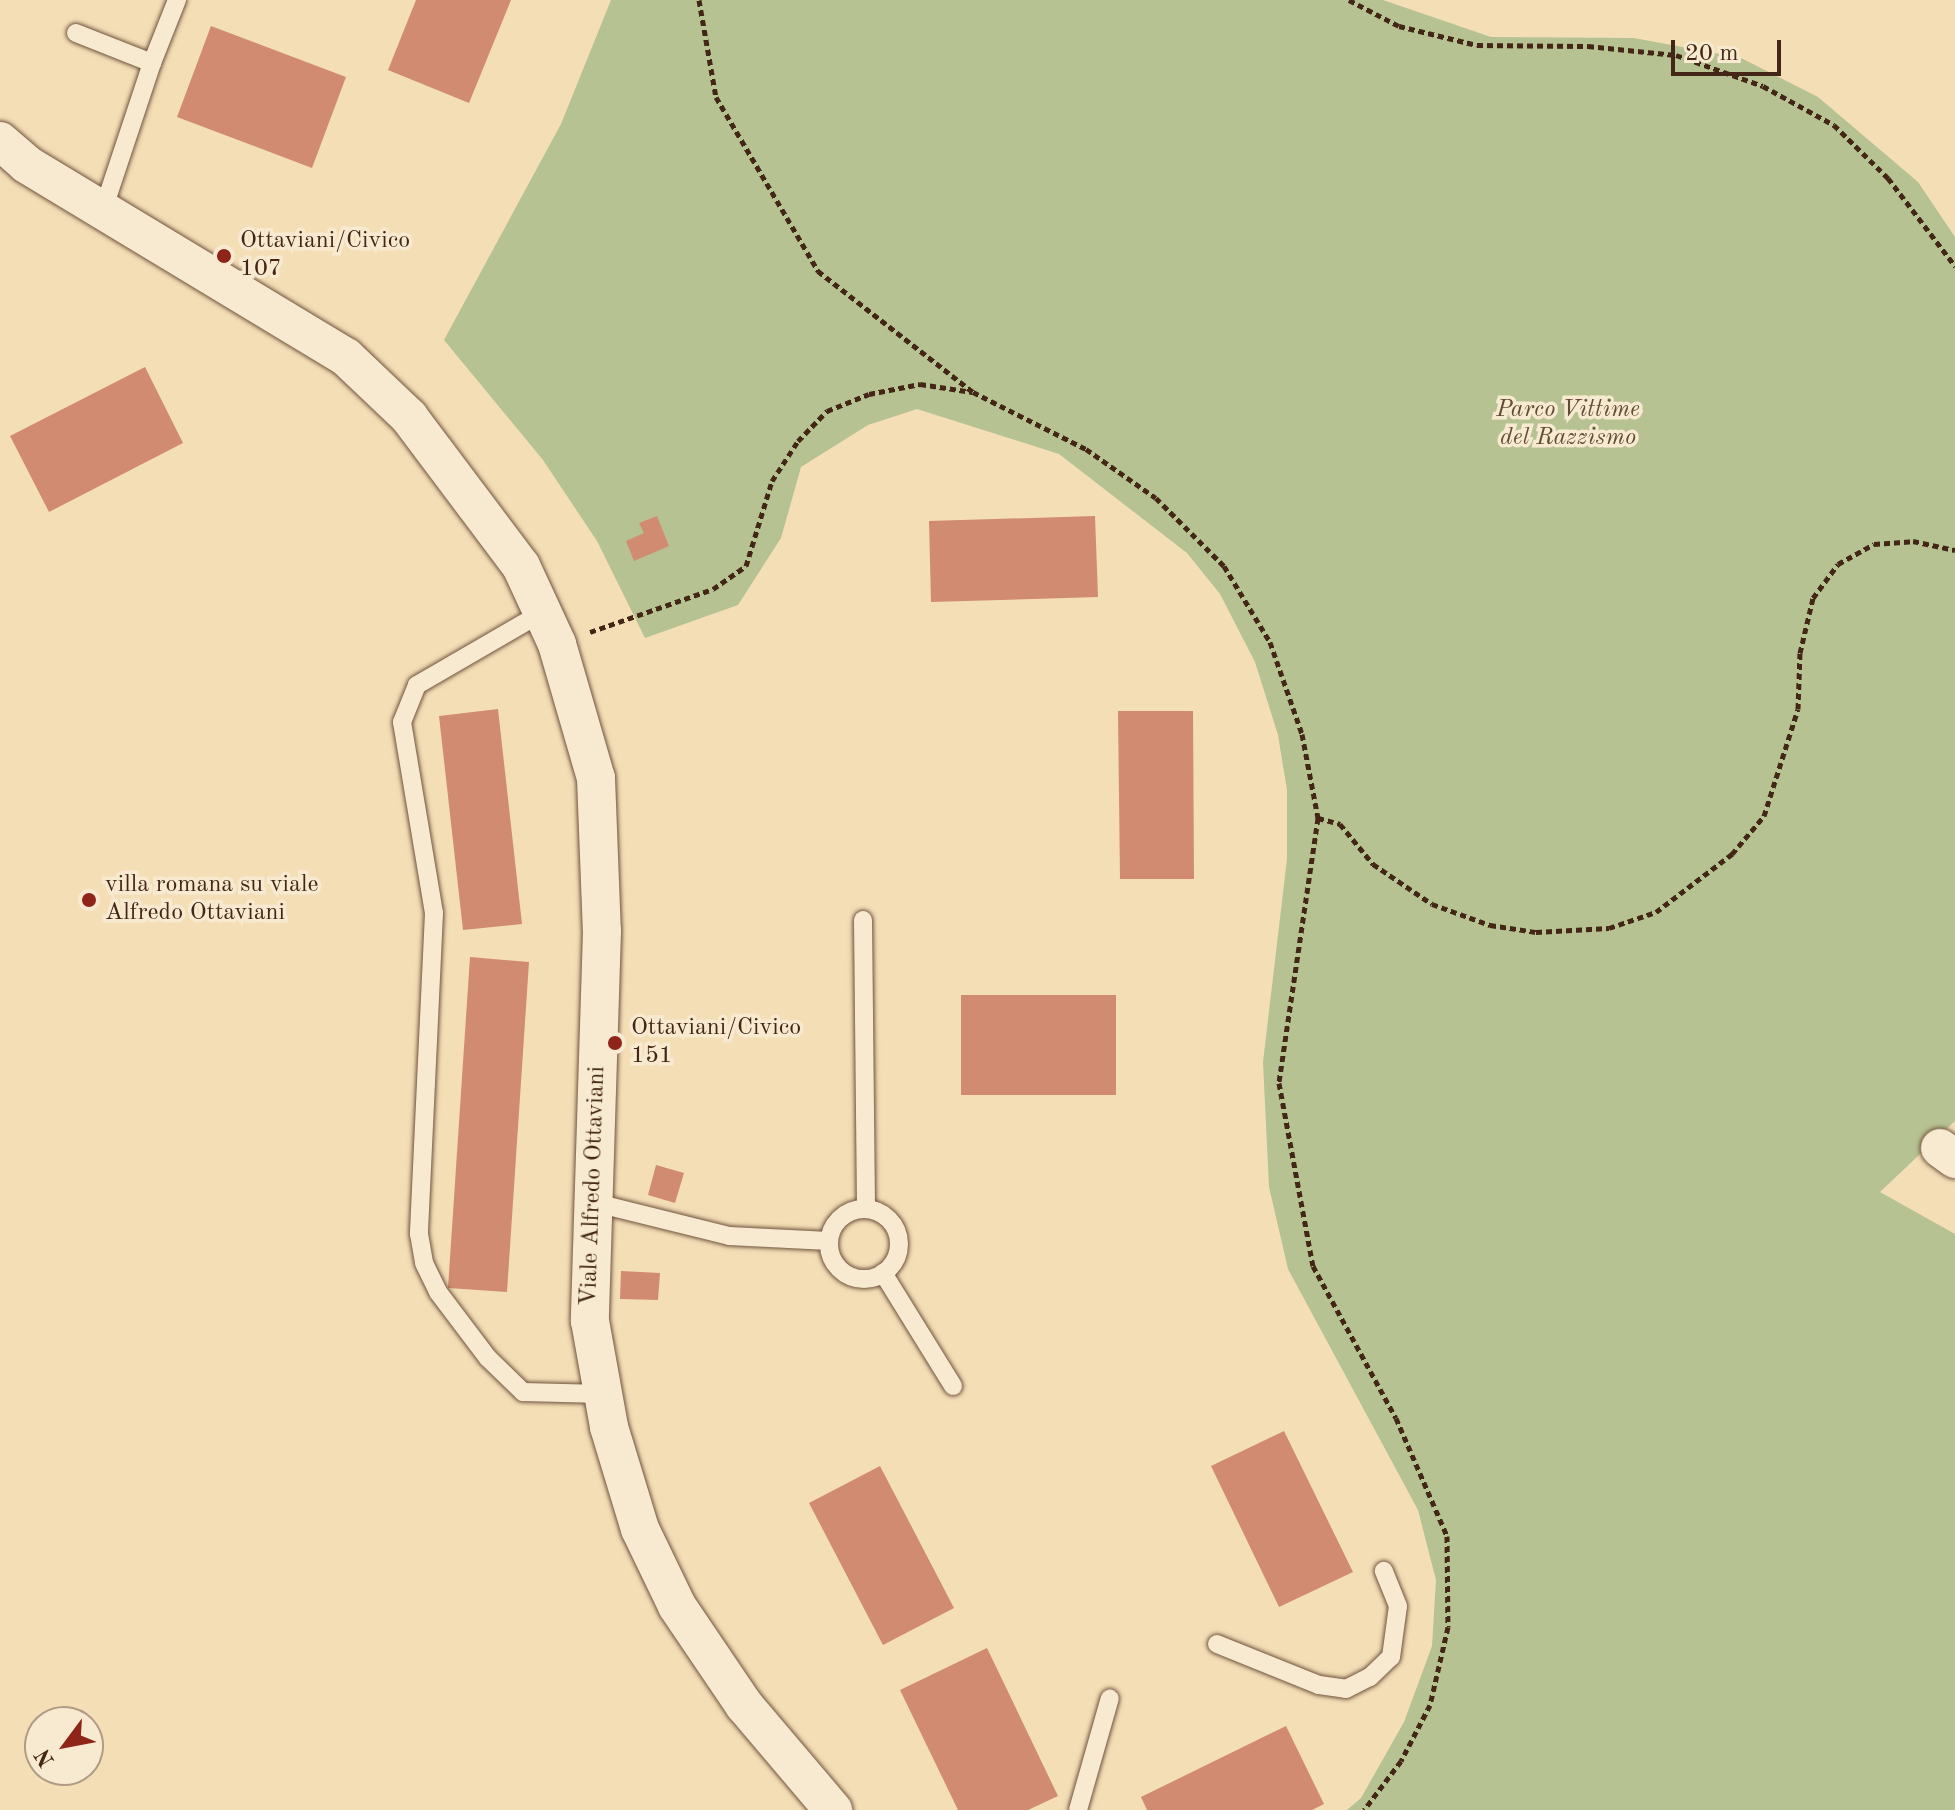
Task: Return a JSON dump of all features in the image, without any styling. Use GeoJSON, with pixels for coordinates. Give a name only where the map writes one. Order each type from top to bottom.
{"type":"FeatureCollection","features":[{"type":"Feature","properties":{"kind":"street","name":"Viale Alfredo Ottaviani"},"geometry":{"type":"LineString","coordinates":[[0,141],[26,164],[346,357],[409,417],[464,486],[521,566],[550,628],[596,778],[602,931],[590,1321],[603,1394],[640,1529],[677,1606],[744,1705],[833,1810]]}},
{"type":"Feature","properties":{"kind":"lane"},"geometry":{"type":"LineString","coordinates":[[103,210],[152,63],[177,0]]}},
{"type":"Feature","properties":{"kind":"lane"},"geometry":{"type":"LineString","coordinates":[[76,33],[152,63]]}},
{"type":"Feature","properties":{"kind":"lane"},"geometry":{"type":"LineString","coordinates":[[550,628],[417,685],[407,699],[402,722],[434,913],[419,1234],[424,1263],[438,1292],[488,1358],[523,1392],[603,1394]]}},
{"type":"Feature","properties":{"kind":"lane"},"geometry":{"type":"LineString","coordinates":[[863,920],[866,1209]]}},
{"type":"Feature","properties":{"kind":"lane"},"geometry":{"type":"LineString","coordinates":[[592,1202],[729,1236],[829,1241]]}},
{"type":"Feature","properties":{"kind":"lane"},"geometry":{"type":"LineString","coordinates":[[866,1209],[888,1218],[898,1239],[893,1262],[883,1273],[868,1279],[847,1275],[832,1258],[829,1241],[843,1215],[866,1209]]}},
{"type":"Feature","properties":{"kind":"lane"},"geometry":{"type":"LineString","coordinates":[[883,1273],[953,1386]]}},
{"type":"Feature","properties":{"kind":"lane"},"geometry":{"type":"LineString","coordinates":[[1217,1644],[1319,1685],[1346,1689],[1370,1677],[1391,1657],[1398,1606],[1384,1571]]}},
{"type":"Feature","properties":{"kind":"lane"},"geometry":{"type":"LineString","coordinates":[[1078,1810],[1110,1698]]}},
{"type":"Feature","properties":{"kind":"path"},"geometry":{"type":"LineString","coordinates":[[699,0],[716,97],[818,271],[973,392],[1086,449],[1156,498],[1224,566],[1270,642],[1302,734],[1318,818],[1279,1083],[1313,1266],[1396,1418],[1447,1536],[1448,1627],[1430,1705],[1401,1761],[1364,1810]]}},
{"type":"Feature","properties":{"kind":"path"},"geometry":{"type":"LineString","coordinates":[[1349,0],[1399,26],[1477,45],[1588,46],[1676,55],[1763,86],[1834,125],[1888,178],[1955,266]]}},
{"type":"Feature","properties":{"kind":"path"},"geometry":{"type":"LineString","coordinates":[[550,628],[713,589],[746,566],[772,481],[798,441],[827,411],[869,394],[920,384],[973,392]]}},
{"type":"Feature","properties":{"kind":"path"},"geometry":{"type":"LineString","coordinates":[[1318,818],[1340,824],[1373,864],[1432,904],[1490,925],[1536,932],[1609,928],[1656,912],[1699,883],[1764,816],[1798,709],[1800,653],[1813,598],[1838,564],[1874,544],[1913,541],[1955,550]]}},
{"type":"Feature","properties":{"kind":"green space","name":"Parco Vittime del Razzismo"},"geometry":{"type":"Polygon","coordinates":[[[611,0],[1383,0],[1491,37],[1634,38],[1741,58],[1818,97],[1918,182],[1955,237],[1955,1121],[1880,1192],[1955,1234],[1955,1810],[1347,1810],[1361,1798],[1404,1722],[1432,1646],[1436,1580],[1418,1510],[1288,1269],[1269,1187],[1263,1062],[1287,859],[1287,790],[1278,735],[1255,662],[1220,594],[1187,553],[1059,454],[917,409],[868,425],[801,467],[781,538],[738,605],[645,638],[597,541],[543,460],[444,340],[561,124],[611,0]]]}},
{"type":"Feature","properties":{"kind":"building"},"geometry":{"type":"Polygon","coordinates":[[[416,0],[511,0],[469,103],[388,70],[416,0]]]}},
{"type":"Feature","properties":{"kind":"building"},"geometry":{"type":"Polygon","coordinates":[[[211,26],[346,77],[312,168],[177,117],[211,26]]]}},
{"type":"Feature","properties":{"kind":"building"},"geometry":{"type":"Polygon","coordinates":[[[145,367],[183,443],[49,512],[10,436],[145,367]]]}},
{"type":"Feature","properties":{"kind":"building"},"geometry":{"type":"Polygon","coordinates":[[[657,516],[669,546],[634,561],[626,541],[644,533],[639,523],[657,516]]]}},
{"type":"Feature","properties":{"kind":"building"},"geometry":{"type":"Polygon","coordinates":[[[1095,516],[1098,597],[931,602],[929,521],[1095,516]]]}},
{"type":"Feature","properties":{"kind":"building"},"geometry":{"type":"Polygon","coordinates":[[[498,709],[522,924],[463,930],[439,716],[498,709]]]}},
{"type":"Feature","properties":{"kind":"building"},"geometry":{"type":"Polygon","coordinates":[[[1118,711],[1193,711],[1194,879],[1120,879],[1118,711]]]}},
{"type":"Feature","properties":{"kind":"building"},"geometry":{"type":"Polygon","coordinates":[[[470,957],[529,962],[507,1292],[448,1288],[470,957]]]}},
{"type":"Feature","properties":{"kind":"building"},"geometry":{"type":"Polygon","coordinates":[[[961,995],[1116,995],[1116,1095],[961,1095],[961,995]]]}},
{"type":"Feature","properties":{"kind":"building"},"geometry":{"type":"Polygon","coordinates":[[[656,1165],[684,1173],[675,1203],[648,1195],[656,1165]]]}},
{"type":"Feature","properties":{"kind":"building"},"geometry":{"type":"Polygon","coordinates":[[[621,1271],[660,1273],[658,1300],[620,1299],[621,1271]]]}},
{"type":"Feature","properties":{"kind":"building"},"geometry":{"type":"Polygon","coordinates":[[[1284,1431],[1353,1572],[1279,1607],[1211,1466],[1284,1431]]]}},
{"type":"Feature","properties":{"kind":"building"},"geometry":{"type":"Polygon","coordinates":[[[880,1466],[954,1608],[883,1645],[809,1503],[880,1466]]]}},
{"type":"Feature","properties":{"kind":"building"},"geometry":{"type":"Polygon","coordinates":[[[987,1648],[1058,1796],[1028,1810],[958,1810],[900,1690],[987,1648]]]}},
{"type":"Feature","properties":{"kind":"building"},"geometry":{"type":"Polygon","coordinates":[[[1286,1726],[1324,1804],[1312,1810],[1147,1810],[1141,1797],[1286,1726]]]}},
{"type":"Feature","properties":{"kind":"place","name":"Ottaviani/Civico 107"},"geometry":{"type":"Point","coordinates":[224,256]}},
{"type":"Feature","properties":{"kind":"place","name":"villa romana su viale Alfredo Ottaviani"},"geometry":{"type":"Point","coordinates":[89,900]}},
{"type":"Feature","properties":{"kind":"place","name":"Ottaviani/Civico 151"},"geometry":{"type":"Point","coordinates":[615,1043]}}]}
